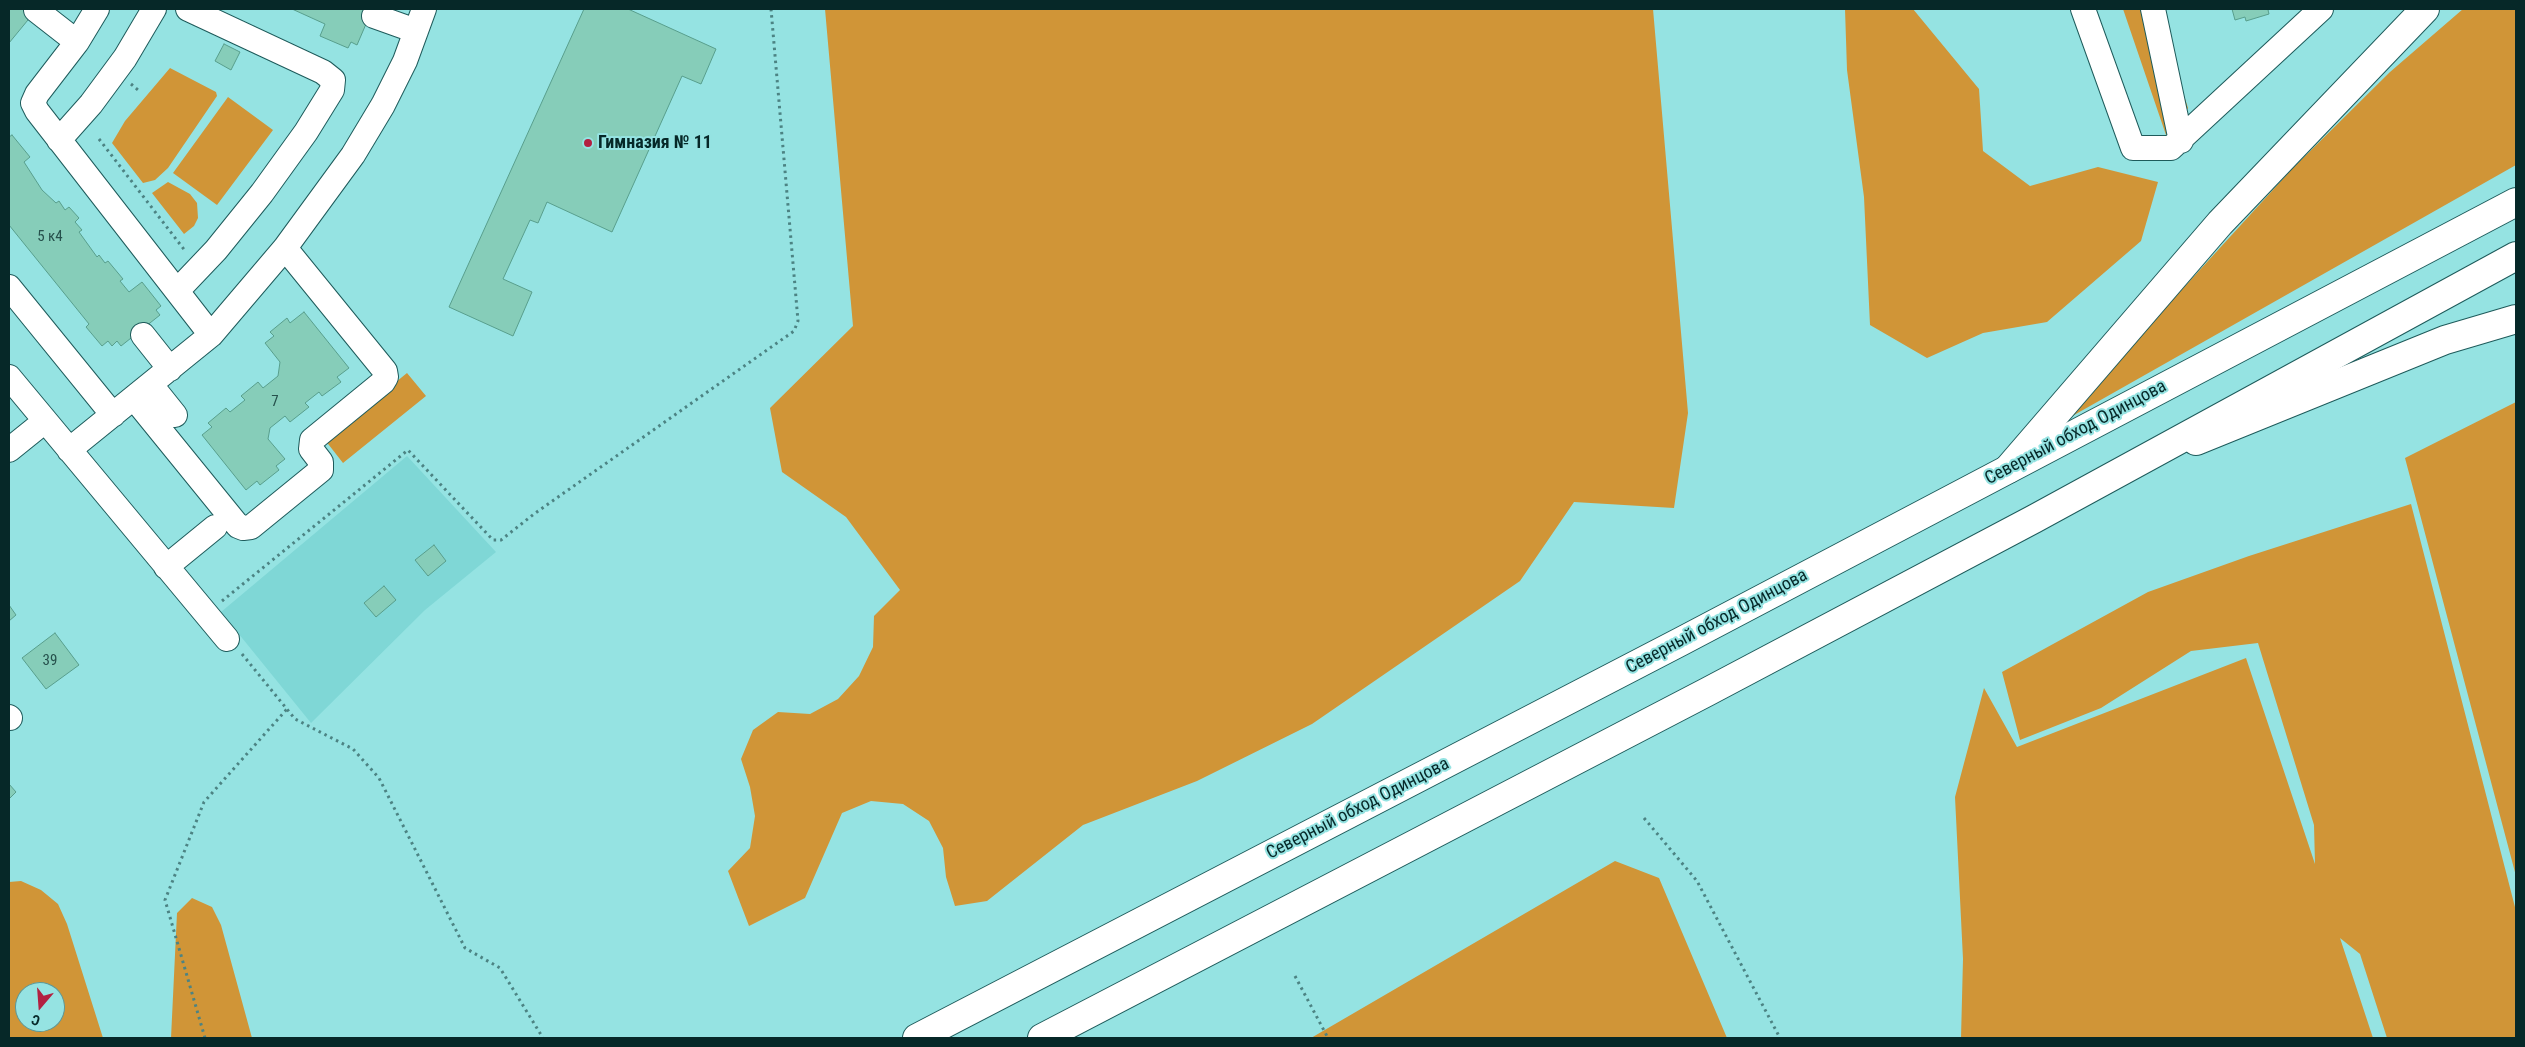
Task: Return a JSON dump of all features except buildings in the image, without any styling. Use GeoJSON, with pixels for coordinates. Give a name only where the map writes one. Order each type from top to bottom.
{"type":"FeatureCollection","features":[{"type":"Feature","properties":{"kind":"main road"},"geometry":{"type":"LineString","coordinates":[[2007,469],[2220,224],[2425,9]]}},
{"type":"Feature","properties":{"kind":"main road","name":"Северный обход Одинцова"},"geometry":{"type":"LineString","coordinates":[[917,1038],[1664,651],[2516,202]]}},
{"type":"Feature","properties":{"kind":"main road"},"geometry":{"type":"LineString","coordinates":[[1042,1038],[1707,692],[2121,472],[2247,401],[2516,256]]}},
{"type":"Feature","properties":{"kind":"main road"},"geometry":{"type":"LineString","coordinates":[[2121,472],[2444,340],[2516,319]]}},
{"type":"Feature","properties":{"kind":"street"},"geometry":{"type":"LineString","coordinates":[[97,9],[76,42],[37,94],[34,102],[37,111],[211,335]]}},
{"type":"Feature","properties":{"kind":"street"},"geometry":{"type":"LineString","coordinates":[[59,140],[91,104],[125,58],[154,9]]}},
{"type":"Feature","properties":{"kind":"street"},"geometry":{"type":"LineString","coordinates":[[177,291],[216,250],[262,194],[306,132],[332,90],[333,80],[323,72],[188,9]]}},
{"type":"Feature","properties":{"kind":"street"},"geometry":{"type":"LineString","coordinates":[[69,450],[211,335],[285,248],[319,204],[358,147],[405,60],[424,9]]}},
{"type":"Feature","properties":{"kind":"street"},"geometry":{"type":"LineString","coordinates":[[2083,9],[2133,148],[2171,148],[2181,141],[2321,9]]}},
{"type":"Feature","properties":{"kind":"street"},"geometry":{"type":"LineString","coordinates":[[2152,9],[2181,141]]}},
{"type":"Feature","properties":{"kind":"street"},"geometry":{"type":"LineString","coordinates":[[36,10],[76,42]]}},
{"type":"Feature","properties":{"kind":"street"},"geometry":{"type":"LineString","coordinates":[[374,16],[416,31]]}},
{"type":"Feature","properties":{"kind":"street"},"geometry":{"type":"LineString","coordinates":[[142,392],[238,526],[243,528],[251,527],[321,470],[322,462],[311,449],[312,440],[383,382],[386,377],[385,371],[285,248]]}},
{"type":"Feature","properties":{"kind":"street"},"geometry":{"type":"LineString","coordinates":[[9,287],[113,415]]}},
{"type":"Feature","properties":{"kind":"street"},"geometry":{"type":"LineString","coordinates":[[143,336],[170,369]]}},
{"type":"Feature","properties":{"kind":"street"},"geometry":{"type":"LineString","coordinates":[[9,377],[234,646]]}},
{"type":"Feature","properties":{"kind":"street"},"geometry":{"type":"LineString","coordinates":[[142,392],[175,415]]}},
{"type":"Feature","properties":{"kind":"street"},"geometry":{"type":"LineString","coordinates":[[9,450],[45,421]]}},
{"type":"Feature","properties":{"kind":"street"},"geometry":{"type":"LineString","coordinates":[[166,567],[216,527]]}},
{"type":"Feature","properties":{"kind":"path"},"geometry":{"type":"LineString","coordinates":[[222,602],[408,450],[493,540],[501,540],[534,514],[794,330],[798,322],[771,9]]}},
{"type":"Feature","properties":{"kind":"path"},"geometry":{"type":"LineString","coordinates":[[99,140],[188,254]]}},
{"type":"Feature","properties":{"kind":"path"},"geometry":{"type":"LineString","coordinates":[[234,646],[295,719],[353,749],[378,778],[465,948],[500,968],[543,1038]]}},
{"type":"Feature","properties":{"kind":"path"},"geometry":{"type":"LineString","coordinates":[[205,1038],[165,900],[204,802],[287,709]]}},
{"type":"Feature","properties":{"kind":"path"},"geometry":{"type":"LineString","coordinates":[[1644,818],[1697,881],[1780,1038]]}},
{"type":"Feature","properties":{"kind":"path"},"geometry":{"type":"LineString","coordinates":[[1295,976],[1328,1038]]}},
{"type":"Feature","properties":{"kind":"shaded area"},"geometry":{"type":"Polygon","coordinates":[[[825,9],[1653,9],[1688,413],[1674,508],[1574,502],[1520,581],[1312,724],[1197,781],[1083,825],[987,901],[955,906],[946,877],[943,848],[929,821],[903,804],[871,801],[842,813],[805,898],[749,926],[728,871],[750,848],[755,816],[750,787],[741,759],[753,730],[778,712],[810,714],[838,699],[859,676],[873,647],[874,616],[900,590],[846,517],[782,472],[770,408],[853,326],[825,9]]]}},
{"type":"Feature","properties":{"kind":"shaded area"},"geometry":{"type":"Polygon","coordinates":[[[1845,9],[1913,9],[1979,89],[1983,151],[2030,186],[2098,167],[2158,182],[2141,241],[2047,322],[1983,333],[1927,358],[1870,325],[1864,197],[1847,70],[1845,9]]]}},
{"type":"Feature","properties":{"kind":"shaded area"},"geometry":{"type":"Polygon","coordinates":[[[2123,9],[2156,9],[2188,108],[2176,128],[2166,135],[2123,9]]]}},
{"type":"Feature","properties":{"kind":"shaded area"},"geometry":{"type":"Polygon","coordinates":[[[2463,9],[2516,9],[2516,165],[2060,423],[2292,169],[2390,72],[2463,9]]]}},
{"type":"Feature","properties":{"kind":"shaded area"},"geometry":{"type":"Polygon","coordinates":[[[170,68],[216,92],[217,96],[168,168],[155,180],[143,183],[112,143],[125,121],[170,68]]]}},
{"type":"Feature","properties":{"kind":"shaded area"},"geometry":{"type":"Polygon","coordinates":[[[228,97],[273,130],[217,205],[173,173],[228,97]]]}},
{"type":"Feature","properties":{"kind":"shaded area"},"geometry":{"type":"Polygon","coordinates":[[[168,182],[190,194],[197,203],[198,218],[194,226],[184,234],[152,193],[168,182]]]}},
{"type":"Feature","properties":{"kind":"shaded area"},"geometry":{"type":"Polygon","coordinates":[[[407,373],[426,396],[343,463],[325,440],[407,373]]]}},
{"type":"Feature","properties":{"kind":"shaded area"},"geometry":{"type":"Polygon","coordinates":[[[2516,402],[2516,876],[2405,458],[2516,402]]]}},
{"type":"Feature","properties":{"kind":"shaded area"},"geometry":{"type":"Polygon","coordinates":[[[407,456],[496,552],[425,610],[311,723],[221,612],[407,456]]]}},
{"type":"Feature","properties":{"kind":"shaded area"},"geometry":{"type":"Polygon","coordinates":[[[2411,504],[2516,911],[2516,1038],[2387,1038],[2360,954],[2340,938],[2373,1038],[1961,1038],[1963,959],[1955,797],[1984,688],[2017,747],[2246,658],[2315,864],[2314,825],[2258,643],[2191,651],[2101,708],[2020,740],[2002,672],[2148,592],[2249,556],[2411,504]]]}},
{"type":"Feature","properties":{"kind":"shaded area"},"geometry":{"type":"Polygon","coordinates":[[[1615,861],[1659,878],[1727,1038],[1311,1038],[1615,861]]]}},
{"type":"Feature","properties":{"kind":"shaded area"},"geometry":{"type":"Polygon","coordinates":[[[21,881],[41,890],[58,904],[67,924],[103,1038],[9,1038],[9,882],[21,881]]]}},
{"type":"Feature","properties":{"kind":"shaded area"},"geometry":{"type":"Polygon","coordinates":[[[192,898],[212,907],[221,925],[252,1038],[171,1038],[177,913],[192,898]]]}},
{"type":"Feature","properties":{"kind":"place","name":"Гимназия № 11"},"geometry":{"type":"Point","coordinates":[588,143]}}]}
